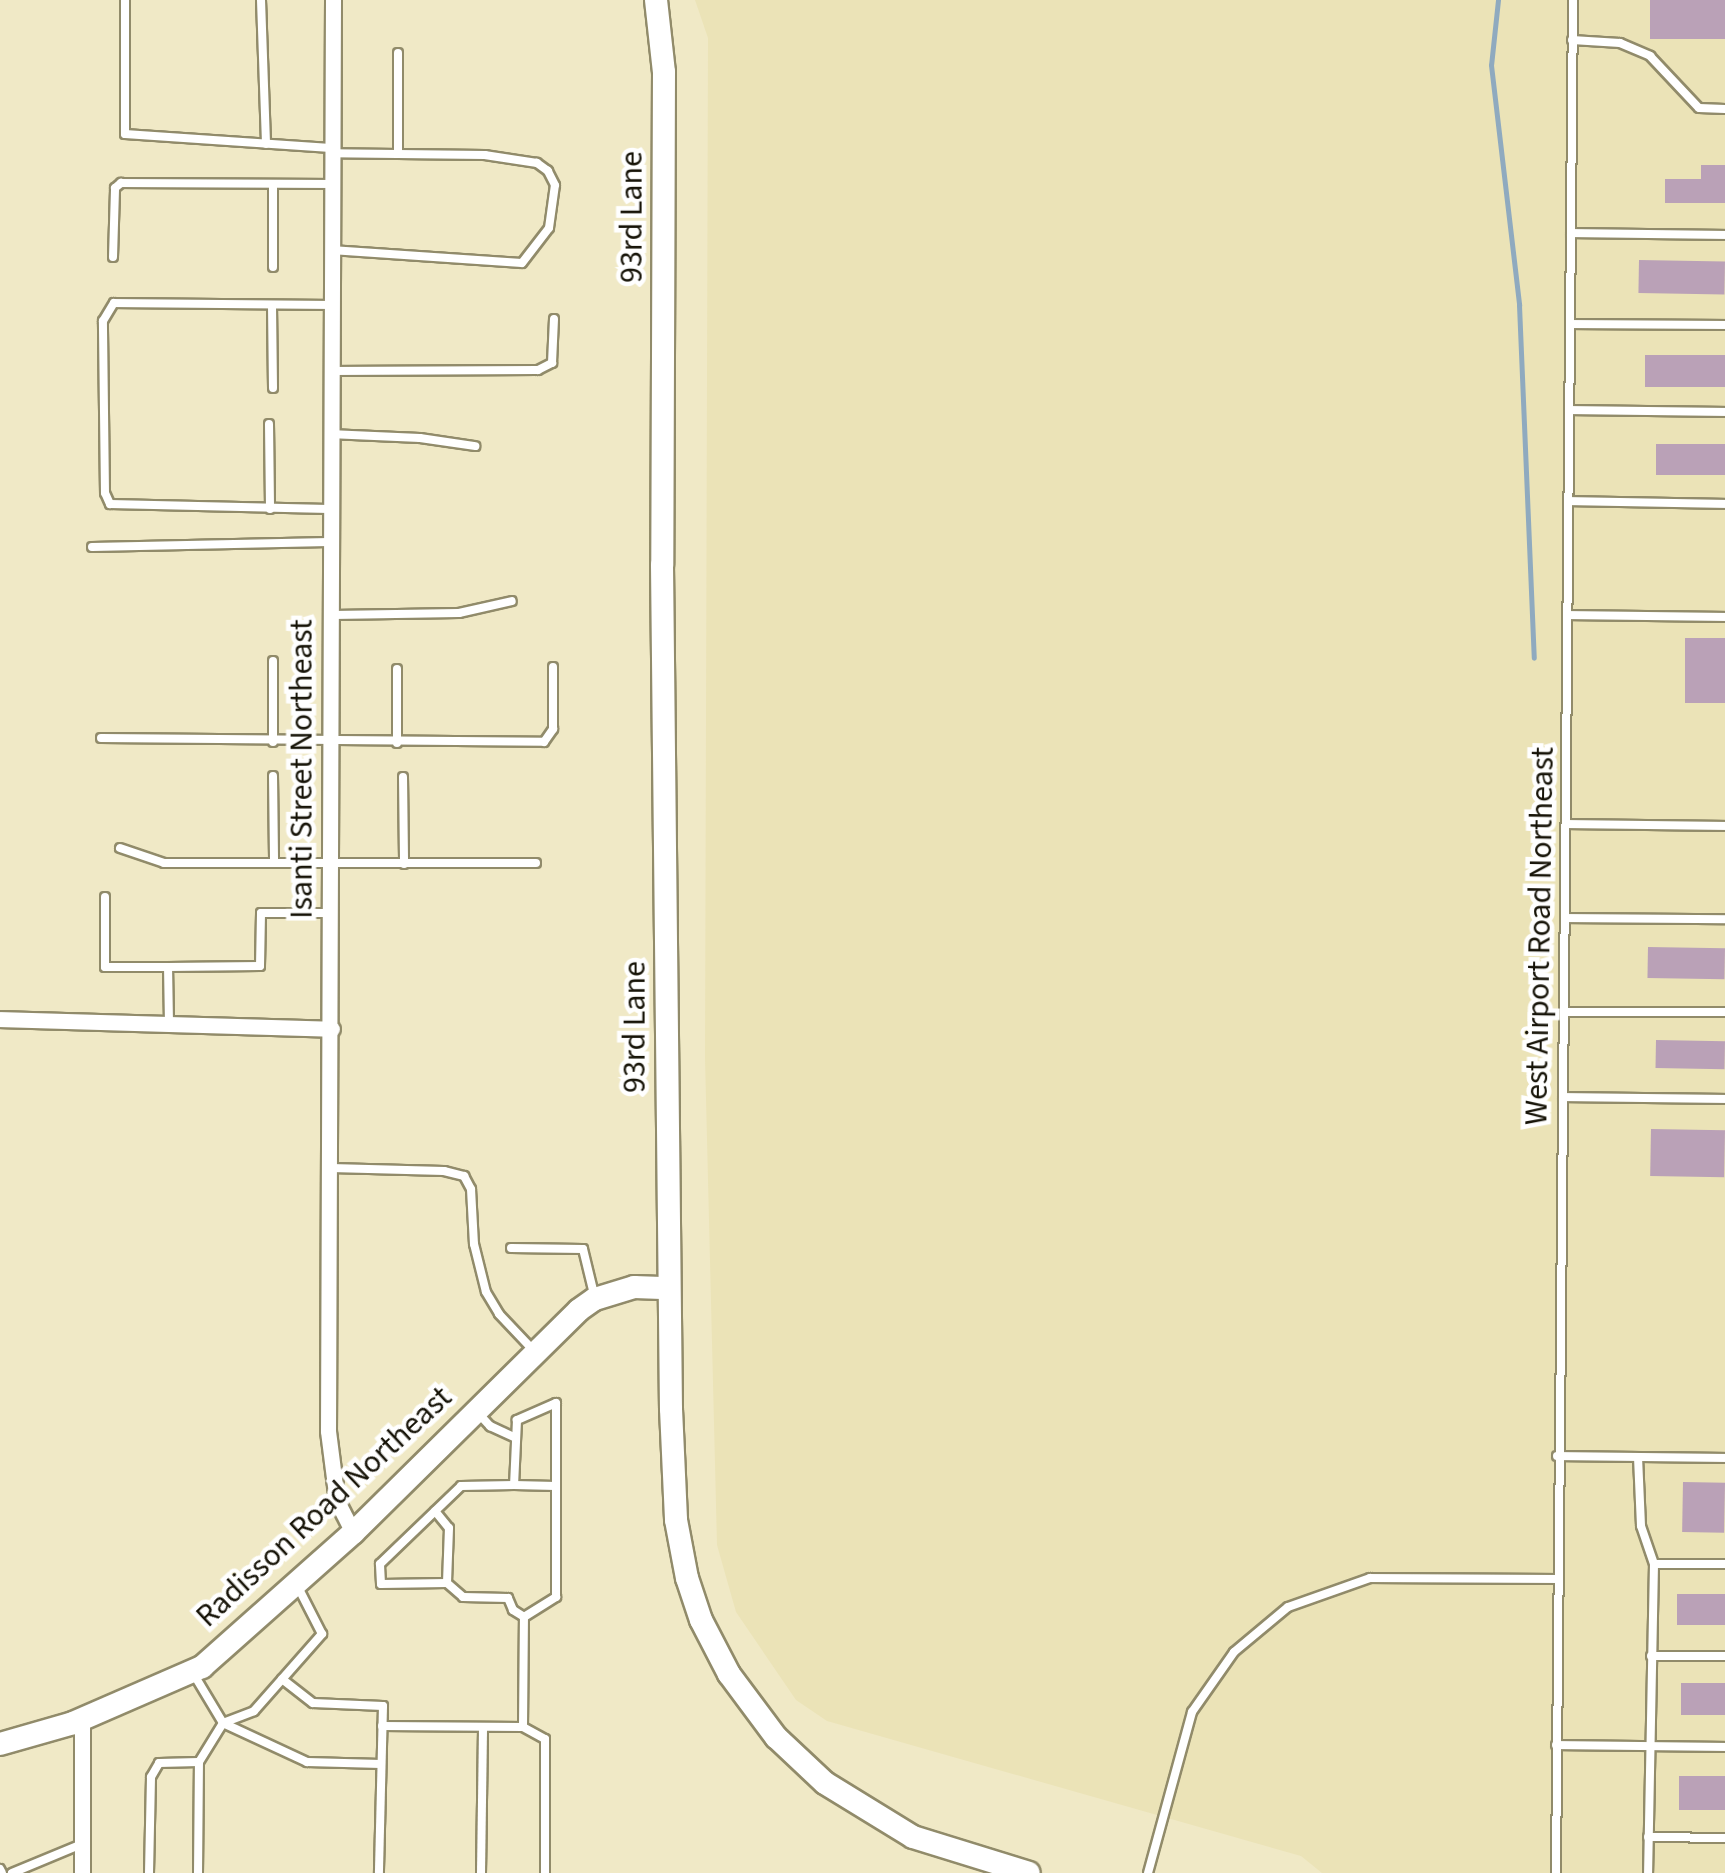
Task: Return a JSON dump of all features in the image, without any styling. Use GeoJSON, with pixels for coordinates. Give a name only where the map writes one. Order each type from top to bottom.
{"type":"FeatureCollection","features":[{"type":"Feature","properties":{"kind":"street","name":"Isanti Street Northeast"},"geometry":{"type":"LineString","coordinates":[[333,0],[328,1432],[336,1501],[354,1533]]}},
{"type":"Feature","properties":{"kind":"street","name":"93rd Lane"},"geometry":{"type":"LineString","coordinates":[[656,0],[664,72],[669,1288],[676,1520],[696,1606],[729,1674],[776,1737],[852,1802],[913,1837],[1029,1873]]}},
{"type":"Feature","properties":{"kind":"street"},"geometry":{"type":"LineString","coordinates":[[0,1018],[332,1028]]}},
{"type":"Feature","properties":{"kind":"street","name":"Radisson Road Northeast"},"geometry":{"type":"LineString","coordinates":[[0,1744],[82,1719],[192,1671],[354,1533],[533,1350],[596,1298],[634,1287],[669,1288]]}},
{"type":"Feature","properties":{"kind":"street"},"geometry":{"type":"LineString","coordinates":[[82,1719],[82,1873]]}},
{"type":"Feature","properties":{"kind":"lane"},"geometry":{"type":"LineString","coordinates":[[125,0],[126,134],[332,151],[485,155],[537,164],[548,171],[555,185],[554,208],[537,249],[522,262],[509,265],[405,252],[330,250]]}},
{"type":"Feature","properties":{"kind":"lane"},"geometry":{"type":"LineString","coordinates":[[261,0],[266,144]]}},
{"type":"Feature","properties":{"kind":"lane","name":"West Airport Road Northeast"},"geometry":{"type":"LineString","coordinates":[[1556,1873],[1573,0]]}},
{"type":"Feature","properties":{"kind":"lane"},"geometry":{"type":"LineString","coordinates":[[1572,40],[1620,43],[1650,56],[1699,108],[1725,108]]}},
{"type":"Feature","properties":{"kind":"lane"},"geometry":{"type":"LineString","coordinates":[[398,52],[398,154]]}},
{"type":"Feature","properties":{"kind":"lane"},"geometry":{"type":"LineString","coordinates":[[112,257],[114,188],[121,182],[331,184]]}},
{"type":"Feature","properties":{"kind":"lane"},"geometry":{"type":"LineString","coordinates":[[272,185],[272,267]]}},
{"type":"Feature","properties":{"kind":"lane"},"geometry":{"type":"LineString","coordinates":[[1571,233],[1725,235]]}},
{"type":"Feature","properties":{"kind":"lane"},"geometry":{"type":"LineString","coordinates":[[329,509],[110,504],[104,493],[103,321],[114,303],[330,305]]}},
{"type":"Feature","properties":{"kind":"lane"},"geometry":{"type":"LineString","coordinates":[[272,306],[272,388]]}},
{"type":"Feature","properties":{"kind":"lane"},"geometry":{"type":"LineString","coordinates":[[330,372],[538,370],[552,363],[554,320]]}},
{"type":"Feature","properties":{"kind":"lane"},"geometry":{"type":"LineString","coordinates":[[1570,324],[1725,326]]}},
{"type":"Feature","properties":{"kind":"lane"},"geometry":{"type":"LineString","coordinates":[[1570,410],[1725,412]]}},
{"type":"Feature","properties":{"kind":"lane"},"geometry":{"type":"LineString","coordinates":[[269,424],[270,508]]}},
{"type":"Feature","properties":{"kind":"lane"},"geometry":{"type":"LineString","coordinates":[[329,434],[475,446]]}},
{"type":"Feature","properties":{"kind":"lane"},"geometry":{"type":"LineString","coordinates":[[1569,501],[1725,504]]}},
{"type":"Feature","properties":{"kind":"lane"},"geometry":{"type":"LineString","coordinates":[[92,547],[329,542]]}},
{"type":"Feature","properties":{"kind":"lane"},"geometry":{"type":"LineString","coordinates":[[328,616],[459,612],[512,601]]}},
{"type":"Feature","properties":{"kind":"lane"},"geometry":{"type":"LineString","coordinates":[[1568,615],[1725,616]]}},
{"type":"Feature","properties":{"kind":"lane"},"geometry":{"type":"LineString","coordinates":[[273,661],[273,742]]}},
{"type":"Feature","properties":{"kind":"lane"},"geometry":{"type":"LineString","coordinates":[[101,738],[544,742],[552,728],[553,667]]}},
{"type":"Feature","properties":{"kind":"lane"},"geometry":{"type":"LineString","coordinates":[[397,668],[397,743]]}},
{"type":"Feature","properties":{"kind":"lane"},"geometry":{"type":"LineString","coordinates":[[273,776],[274,862]]}},
{"type":"Feature","properties":{"kind":"lane"},"geometry":{"type":"LineString","coordinates":[[403,778],[404,864]]}},
{"type":"Feature","properties":{"kind":"lane"},"geometry":{"type":"LineString","coordinates":[[1568,824],[1725,826]]}},
{"type":"Feature","properties":{"kind":"lane"},"geometry":{"type":"LineString","coordinates":[[120,848],[164,863],[536,862]]}},
{"type":"Feature","properties":{"kind":"lane"},"geometry":{"type":"LineString","coordinates":[[105,897],[105,967],[260,966],[261,913],[330,914]]}},
{"type":"Feature","properties":{"kind":"lane"},"geometry":{"type":"LineString","coordinates":[[1565,918],[1725,919]]}},
{"type":"Feature","properties":{"kind":"lane"},"geometry":{"type":"LineString","coordinates":[[168,967],[169,1024]]}},
{"type":"Feature","properties":{"kind":"lane"},"geometry":{"type":"LineString","coordinates":[[1564,1012],[1725,1012]]}},
{"type":"Feature","properties":{"kind":"lane"},"geometry":{"type":"LineString","coordinates":[[1562,1097],[1725,1099]]}},
{"type":"Feature","properties":{"kind":"lane"},"geometry":{"type":"LineString","coordinates":[[331,1168],[444,1171],[464,1176],[470,1189],[474,1244],[486,1292],[499,1314],[533,1350]]}},
{"type":"Feature","properties":{"kind":"lane"},"geometry":{"type":"LineString","coordinates":[[511,1248],[582,1249],[596,1298]]}},
{"type":"Feature","properties":{"kind":"lane"},"geometry":{"type":"LineString","coordinates":[[514,1486],[518,1420],[556,1403],[556,1597],[524,1618]]}},
{"type":"Feature","properties":{"kind":"lane"},"geometry":{"type":"LineString","coordinates":[[475,1410],[490,1426],[514,1438]]}},
{"type":"Feature","properties":{"kind":"lane"},"geometry":{"type":"LineString","coordinates":[[1558,1456],[1725,1458]]}},
{"type":"Feature","properties":{"kind":"lane"},"geometry":{"type":"LineString","coordinates":[[1638,1457],[1642,1526],[1654,1564],[1648,1873]]}},
{"type":"Feature","properties":{"kind":"lane"},"geometry":{"type":"LineString","coordinates":[[524,1618],[513,1610],[508,1598],[463,1598],[447,1583],[381,1584],[380,1564],[460,1486],[556,1486]]}},
{"type":"Feature","properties":{"kind":"lane"},"geometry":{"type":"LineString","coordinates":[[435,1511],[449,1528],[447,1583]]}},
{"type":"Feature","properties":{"kind":"lane"},"geometry":{"type":"LineString","coordinates":[[1654,1564],[1725,1564]]}},
{"type":"Feature","properties":{"kind":"lane"},"geometry":{"type":"LineString","coordinates":[[1148,1873],[1192,1712],[1234,1652],[1288,1607],[1370,1578],[1556,1579]]}},
{"type":"Feature","properties":{"kind":"lane"},"geometry":{"type":"LineString","coordinates":[[198,1873],[199,1762],[223,1723],[254,1711],[322,1634],[297,1585]]}},
{"type":"Feature","properties":{"kind":"lane"},"geometry":{"type":"LineString","coordinates":[[523,1728],[524,1618]]}},
{"type":"Feature","properties":{"kind":"lane"},"geometry":{"type":"LineString","coordinates":[[1651,1656],[1725,1656]]}},
{"type":"Feature","properties":{"kind":"lane"},"geometry":{"type":"LineString","coordinates":[[192,1671],[223,1723],[307,1762],[381,1764]]}},
{"type":"Feature","properties":{"kind":"lane"},"geometry":{"type":"LineString","coordinates":[[282,1678],[313,1704],[383,1706],[379,1873]]}},
{"type":"Feature","properties":{"kind":"lane"},"geometry":{"type":"LineString","coordinates":[[382,1726],[523,1728],[545,1739],[545,1873]]}},
{"type":"Feature","properties":{"kind":"lane"},"geometry":{"type":"LineString","coordinates":[[481,1873],[484,1728]]}},
{"type":"Feature","properties":{"kind":"lane"},"geometry":{"type":"LineString","coordinates":[[1556,1745],[1725,1747]]}},
{"type":"Feature","properties":{"kind":"lane"},"geometry":{"type":"LineString","coordinates":[[149,1873],[150,1777],[159,1763],[199,1762]]}},
{"type":"Feature","properties":{"kind":"lane"},"geometry":{"type":"LineString","coordinates":[[1648,1836],[1725,1838]]}},
{"type":"Feature","properties":{"kind":"lane"},"geometry":{"type":"LineString","coordinates":[[12,1873],[82,1844]]}},
{"type":"Feature","properties":{"kind":"shaded area"},"geometry":{"type":"Polygon","coordinates":[[[695,0],[1725,0],[1725,1873],[1322,1873],[1301,1856],[827,1721],[796,1700],[736,1612],[717,1545],[705,1058],[708,38],[695,0]]]}},
{"type":"Feature","properties":{"kind":"building"},"geometry":{"type":"Polygon","coordinates":[[[1650,0],[1725,0],[1725,39],[1650,39],[1650,0]]]}},
{"type":"Feature","properties":{"kind":"building"},"geometry":{"type":"Polygon","coordinates":[[[1701,165],[1725,165],[1725,203],[1665,203],[1665,179],[1701,179],[1701,165]]]}},
{"type":"Feature","properties":{"kind":"building"},"geometry":{"type":"Polygon","coordinates":[[[1639,260],[1725,262],[1724,294],[1638,293],[1639,260]]]}},
{"type":"Feature","properties":{"kind":"building"},"geometry":{"type":"Polygon","coordinates":[[[1645,355],[1725,355],[1725,387],[1645,387],[1645,355]]]}},
{"type":"Feature","properties":{"kind":"building"},"geometry":{"type":"Polygon","coordinates":[[[1656,444],[1725,444],[1725,475],[1656,475],[1656,444]]]}},
{"type":"Feature","properties":{"kind":"building"},"geometry":{"type":"Polygon","coordinates":[[[1685,638],[1725,638],[1725,703],[1685,703],[1685,638]]]}},
{"type":"Feature","properties":{"kind":"building"},"geometry":{"type":"Polygon","coordinates":[[[1648,947],[1725,948],[1724,979],[1647,978],[1648,947]]]}},
{"type":"Feature","properties":{"kind":"building"},"geometry":{"type":"Polygon","coordinates":[[[1656,1040],[1725,1041],[1725,1069],[1656,1068],[1656,1040]]]}},
{"type":"Feature","properties":{"kind":"building"},"geometry":{"type":"Polygon","coordinates":[[[1651,1129],[1725,1130],[1724,1177],[1650,1176],[1651,1129]]]}},
{"type":"Feature","properties":{"kind":"building"},"geometry":{"type":"Polygon","coordinates":[[[1683,1482],[1725,1483],[1724,1533],[1682,1532],[1683,1482]]]}},
{"type":"Feature","properties":{"kind":"building"},"geometry":{"type":"Polygon","coordinates":[[[1677,1594],[1725,1594],[1725,1625],[1677,1625],[1677,1594]]]}},
{"type":"Feature","properties":{"kind":"building"},"geometry":{"type":"Polygon","coordinates":[[[1681,1683],[1725,1683],[1725,1715],[1681,1715],[1681,1683]]]}},
{"type":"Feature","properties":{"kind":"building"},"geometry":{"type":"Polygon","coordinates":[[[1679,1776],[1725,1776],[1725,1810],[1679,1810],[1679,1776]]]}},
{"type":"Feature","properties":{"kind":"waterway"},"geometry":{"type":"LineString","coordinates":[[1498,0],[1491,65],[1519,305],[1534,658]]}}]}
